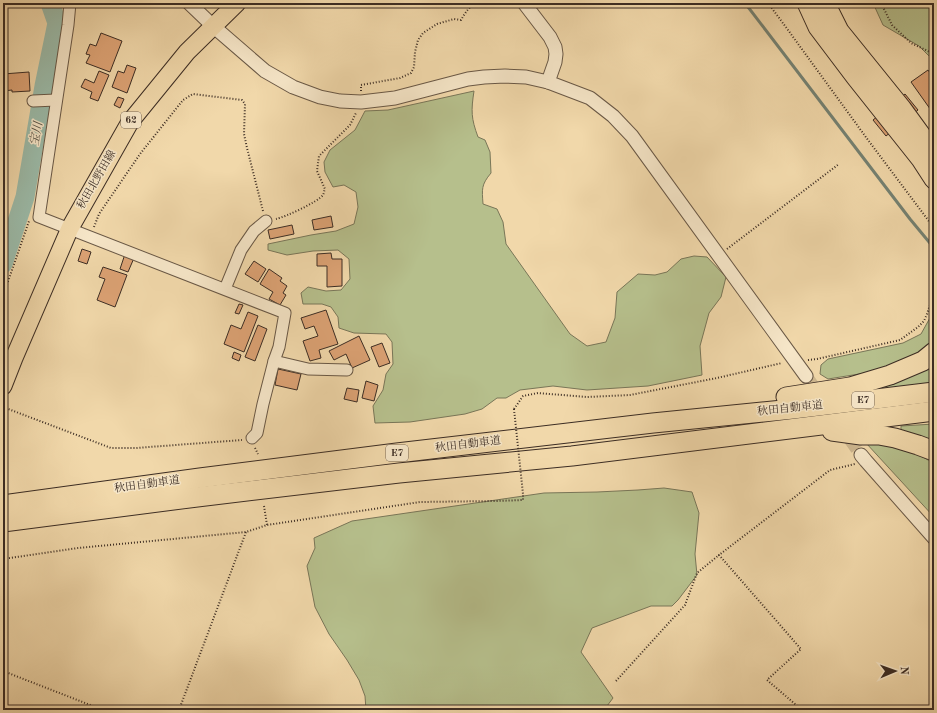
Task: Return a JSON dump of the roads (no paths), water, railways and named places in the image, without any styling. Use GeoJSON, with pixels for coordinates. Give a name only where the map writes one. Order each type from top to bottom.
{"type":"FeatureCollection","features":[{"type":"Feature","properties":{"kind":"highway"},"geometry":{"type":"LineString","coordinates":[[807,3],[818,27],[921,159],[934,179]]}},
{"type":"Feature","properties":{"kind":"highway"},"geometry":{"type":"LineString","coordinates":[[826,3],[839,30],[902,109],[934,153]]}},
{"type":"Feature","properties":{"kind":"highway"},"geometry":{"type":"LineString","coordinates":[[653,423],[723,406],[850,387],[890,375],[923,361],[934,352]]}},
{"type":"Feature","properties":{"kind":"highway","name":"秋田自動車道"},"geometry":{"type":"LineString","coordinates":[[3,505],[223,475],[653,423],[793,409],[934,392]]}},
{"type":"Feature","properties":{"kind":"highway","name":"秋田自動車道"},"geometry":{"type":"LineString","coordinates":[[3,522],[197,497],[399,473],[572,456],[934,411]]}},
{"type":"Feature","properties":{"kind":"highway"},"geometry":{"type":"LineString","coordinates":[[798,428],[879,435],[903,440],[934,451]]}},
{"type":"Feature","properties":{"kind":"main road","name":"秋田北野田線"},"geometry":{"type":"LineString","coordinates":[[3,386],[8,356],[70,228],[130,122],[187,52],[237,3]]}},
{"type":"Feature","properties":{"kind":"main road"},"geometry":{"type":"LineString","coordinates":[[801,3],[818,27]]}},
{"type":"Feature","properties":{"kind":"street"},"geometry":{"type":"LineString","coordinates":[[70,3],[39,217],[285,312],[279,347],[262,404],[257,433],[252,438]]}},
{"type":"Feature","properties":{"kind":"street"},"geometry":{"type":"LineString","coordinates":[[189,3],[265,71],[293,87],[320,97],[340,101],[361,102],[395,98],[468,79],[505,76],[526,77],[548,82],[590,98],[613,116],[632,136],[806,376]]}},
{"type":"Feature","properties":{"kind":"street"},"geometry":{"type":"LineString","coordinates":[[524,3],[550,37],[555,47],[556,62],[548,82]]}},
{"type":"Feature","properties":{"kind":"street"},"geometry":{"type":"LineString","coordinates":[[33,101],[56,100]]}},
{"type":"Feature","properties":{"kind":"street"},"geometry":{"type":"LineString","coordinates":[[224,289],[241,250],[254,231],[266,222]]}},
{"type":"Feature","properties":{"kind":"street"},"geometry":{"type":"LineString","coordinates":[[274,361],[308,369],[347,370]]}},
{"type":"Feature","properties":{"kind":"street"},"geometry":{"type":"LineString","coordinates":[[863,458],[934,538]]}},
{"type":"Feature","properties":{"kind":"waterway","name":"宝川"},"geometry":{"type":"LineString","coordinates":[[3,264],[25,197],[44,86],[57,23],[50,3]]}},
{"type":"Feature","properties":{"kind":"waterway"},"geometry":{"type":"LineString","coordinates":[[745,3],[910,219],[934,248]]}},
{"type":"Feature","properties":{"kind":"tunnel"},"geometry":{"type":"LineString","coordinates":[[806,376],[861,455]]}}]}
